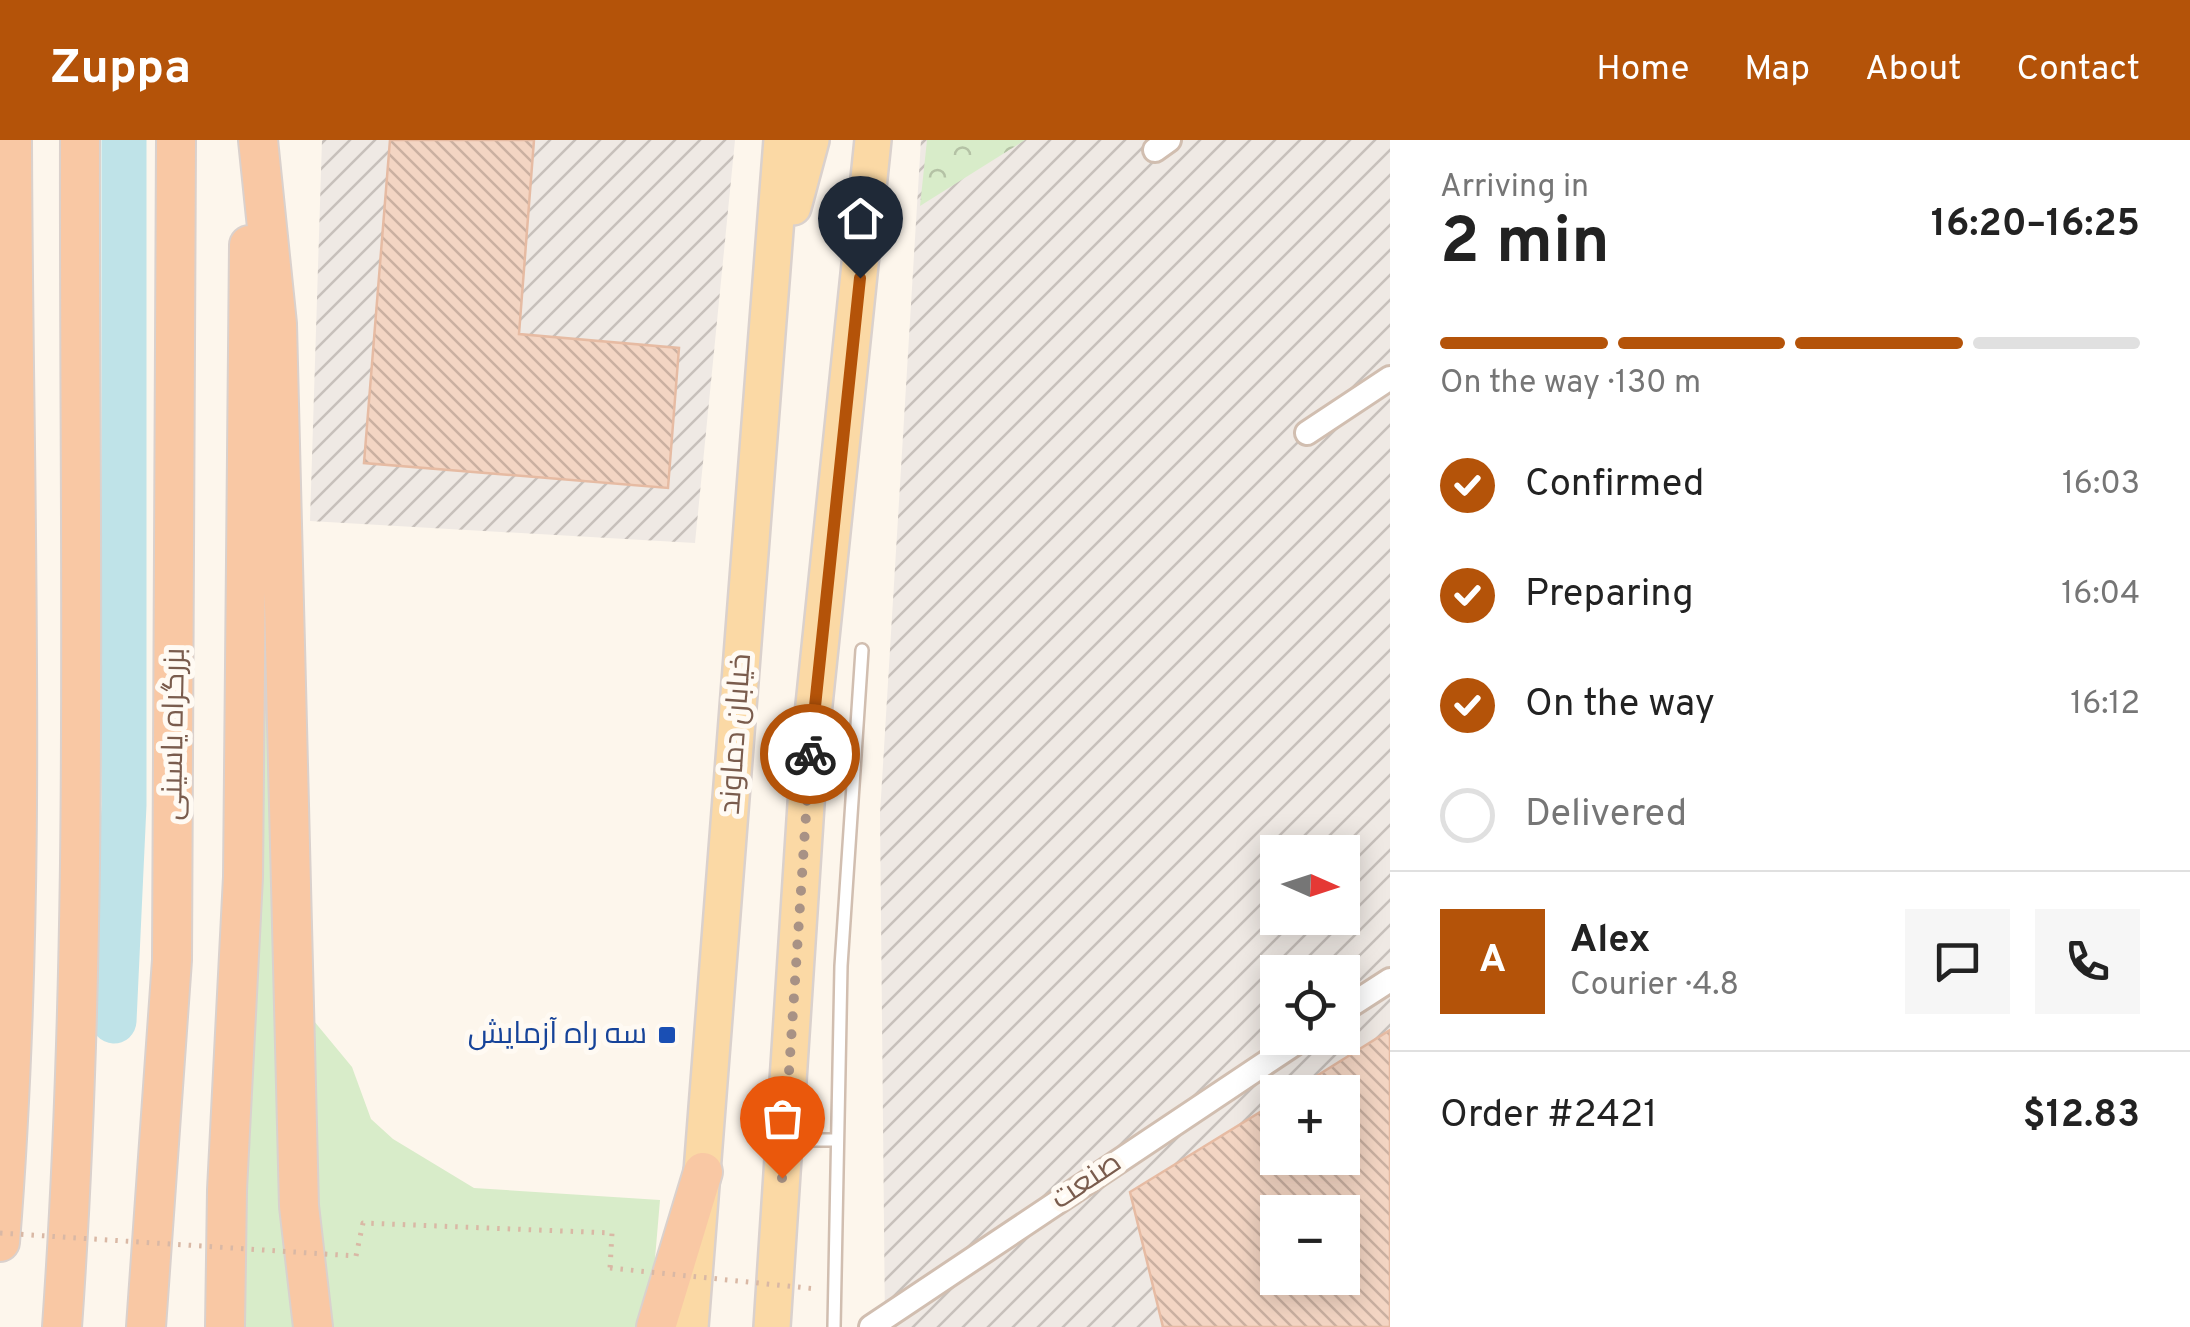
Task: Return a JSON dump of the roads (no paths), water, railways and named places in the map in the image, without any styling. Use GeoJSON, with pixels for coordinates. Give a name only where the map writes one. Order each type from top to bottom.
{"type":"FeatureCollection","features":[{"type":"Feature","properties":{"kind":"highway"},"geometry":{"type":"LineString","coordinates":[[0,1242],[8,1136],[17,764],[12,140]]}},
{"type":"Feature","properties":{"kind":"highway"},"geometry":{"type":"LineString","coordinates":[[62,1327],[79,910],[80,140]]}},
{"type":"Feature","properties":{"kind":"highway","name":"بزرگراه یاسینی"},"geometry":{"type":"LineString","coordinates":[[146,1327],[172,960],[176,140]]}},
{"type":"Feature","properties":{"kind":"highway"},"geometry":{"type":"LineString","coordinates":[[225,1327],[226,1190],[243,876],[250,140]]}},
{"type":"Feature","properties":{"kind":"highway"},"geometry":{"type":"LineString","coordinates":[[258,140],[277,324],[300,1206],[313,1327]]}},
{"type":"Feature","properties":{"kind":"highway"},"geometry":{"type":"LineString","coordinates":[[656,1327],[703,1172]]}},
{"type":"Feature","properties":{"kind":"main road","name":"خیابان دماوند"},"geometry":{"type":"LineString","coordinates":[[690,1327],[782,140]]}},
{"type":"Feature","properties":{"kind":"main road"},"geometry":{"type":"LineString","coordinates":[[774,274],[812,140]]}},
{"type":"Feature","properties":{"kind":"main road"},"geometry":{"type":"LineString","coordinates":[[772,1327],[810,744],[851,382],[873,140]]}},
{"type":"Feature","properties":{"kind":"street"},"geometry":{"type":"LineString","coordinates":[[1307,432],[1390,378]]}},
{"type":"Feature","properties":{"kind":"street"},"geometry":{"type":"LineString","coordinates":[[1360,1000],[1390,980]]}},
{"type":"Feature","properties":{"kind":"street","name":"صنعت"},"geometry":{"type":"LineString","coordinates":[[871,1327],[1279,1055]]}},
{"type":"Feature","properties":{"kind":"lane"},"geometry":{"type":"LineString","coordinates":[[834,1327],[836,1140],[852,756],[862,650]]}},
{"type":"Feature","properties":{"kind":"lane"},"geometry":{"type":"LineString","coordinates":[[784,1140],[836,1140]]}},
{"type":"Feature","properties":{"kind":"waterway"},"geometry":{"type":"LineString","coordinates":[[114,1021],[124,805],[124,140]]}},
{"type":"Feature","properties":{"kind":"place","name":"سه راه آزمایش"},"geometry":{"type":"Point","coordinates":[667,1035]}}]}
